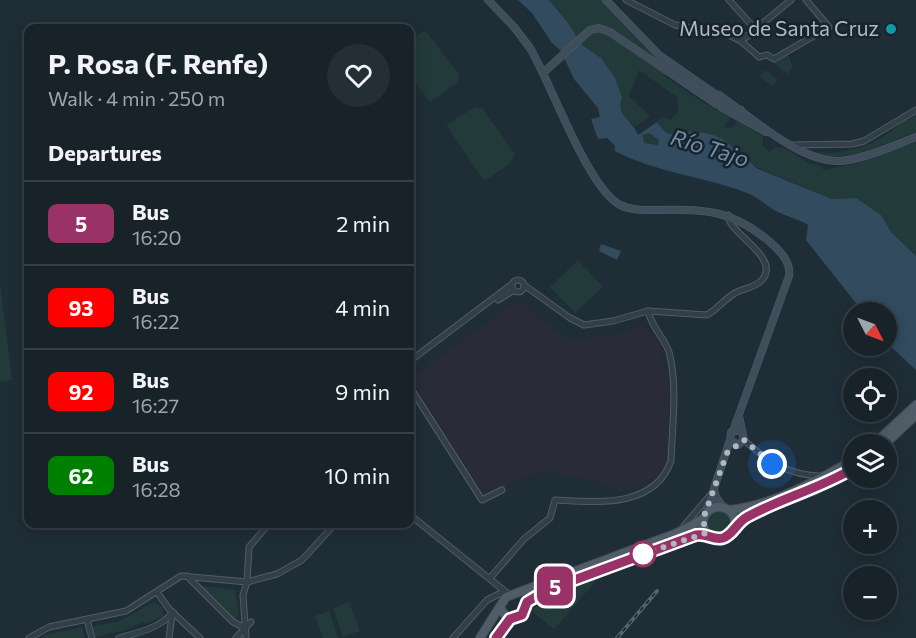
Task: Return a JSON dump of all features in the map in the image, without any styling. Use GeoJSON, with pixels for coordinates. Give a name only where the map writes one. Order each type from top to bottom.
{"type":"FeatureCollection","features":[{"type":"Feature","properties":{"kind":"main road"},"geometry":{"type":"LineString","coordinates":[[488,0],[523,37],[597,183],[611,199],[638,210],[689,209],[728,215],[752,226],[778,249],[790,271],[704,516],[706,533]]}},
{"type":"Feature","properties":{"kind":"main road"},"geometry":{"type":"LineString","coordinates":[[606,0],[660,55],[776,136],[813,158],[839,161],[916,136]]}},
{"type":"Feature","properties":{"kind":"main road"},"geometry":{"type":"LineString","coordinates":[[543,73],[587,32],[596,28],[610,32],[736,117],[776,136]]}},
{"type":"Feature","properties":{"kind":"main road"},"geometry":{"type":"LineString","coordinates":[[719,95],[736,117]]}},
{"type":"Feature","properties":{"kind":"main road"},"geometry":{"type":"LineString","coordinates":[[716,104],[741,110]]}},
{"type":"Feature","properties":{"kind":"main road"},"geometry":{"type":"LineString","coordinates":[[886,434],[914,410]]}},
{"type":"Feature","properties":{"kind":"main road"},"geometry":{"type":"LineString","coordinates":[[894,434],[914,410]]}},
{"type":"Feature","properties":{"kind":"main road"},"geometry":{"type":"LineString","coordinates":[[739,416],[741,442]]}},
{"type":"Feature","properties":{"kind":"main road"},"geometry":{"type":"LineString","coordinates":[[733,431],[741,430]]}},
{"type":"Feature","properties":{"kind":"main road"},"geometry":{"type":"LineString","coordinates":[[730,440],[741,442]]}},
{"type":"Feature","properties":{"kind":"main road"},"geometry":{"type":"LineString","coordinates":[[727,453],[741,442]]}},
{"type":"Feature","properties":{"kind":"main road"},"geometry":{"type":"LineString","coordinates":[[480,638],[507,596],[677,533],[714,507],[726,509],[760,503],[843,465]]}},
{"type":"Feature","properties":{"kind":"main road"},"geometry":{"type":"LineString","coordinates":[[496,638],[510,619],[519,617],[533,597],[547,590],[687,538],[706,533],[721,539],[729,535],[734,527],[746,518],[815,490],[843,474]]}},
{"type":"Feature","properties":{"kind":"main road"},"geometry":{"type":"LineString","coordinates":[[713,490],[716,497],[734,518],[734,527]]}},
{"type":"Feature","properties":{"kind":"main road"},"geometry":{"type":"LineString","coordinates":[[507,596],[522,601],[524,608]]}},
{"type":"Feature","properties":{"kind":"main road"},"geometry":{"type":"LineString","coordinates":[[500,608],[510,619]]}},
{"type":"Feature","properties":{"kind":"street"},"geometry":{"type":"LineString","coordinates":[[626,0],[675,25],[727,34],[739,39],[759,57],[767,55],[774,59],[829,27],[806,0]]}},
{"type":"Feature","properties":{"kind":"street"},"geometry":{"type":"LineString","coordinates":[[729,0],[756,30]]}},
{"type":"Feature","properties":{"kind":"street"},"geometry":{"type":"LineString","coordinates":[[739,39],[748,36],[791,0]]}},
{"type":"Feature","properties":{"kind":"street"},"geometry":{"type":"LineString","coordinates":[[790,145],[852,144],[876,135],[916,110]]}},
{"type":"Feature","properties":{"kind":"street"},"geometry":{"type":"LineString","coordinates":[[488,305],[513,287],[523,287],[584,325],[613,321],[648,311],[707,315],[737,292],[760,283],[764,278],[765,265],[748,240],[728,222],[728,215]]}},
{"type":"Feature","properties":{"kind":"street"},"geometry":{"type":"LineString","coordinates":[[414,358],[520,280],[523,287]]}},
{"type":"Feature","properties":{"kind":"street"},"geometry":{"type":"LineString","coordinates":[[493,580],[524,539],[550,518],[555,500],[619,501],[648,490],[661,480],[671,461],[671,371],[665,343],[652,326],[648,311]]}},
{"type":"Feature","properties":{"kind":"street"},"geometry":{"type":"LineString","coordinates":[[652,326],[657,312]]}},
{"type":"Feature","properties":{"kind":"street"},"geometry":{"type":"LineString","coordinates":[[414,393],[482,500],[502,490]]}},
{"type":"Feature","properties":{"kind":"street"},"geometry":{"type":"LineString","coordinates":[[741,442],[783,470],[800,475],[822,476]]}},
{"type":"Feature","properties":{"kind":"street"},"geometry":{"type":"LineString","coordinates":[[677,533],[713,490]]}},
{"type":"Feature","properties":{"kind":"street"},"geometry":{"type":"LineString","coordinates":[[414,518],[493,580],[507,596]]}},
{"type":"Feature","properties":{"kind":"street"},"geometry":{"type":"LineString","coordinates":[[246,638],[243,595],[247,582],[249,547],[266,528]]}},
{"type":"Feature","properties":{"kind":"street"},"geometry":{"type":"LineString","coordinates":[[30,638],[49,627],[126,611],[181,576],[247,582],[277,574],[302,560],[330,528]]}},
{"type":"Feature","properties":{"kind":"street"},"geometry":{"type":"LineString","coordinates":[[187,576],[232,622],[245,628]]}},
{"type":"Feature","properties":{"kind":"street"},"geometry":{"type":"LineString","coordinates":[[493,580],[507,596]]}},
{"type":"Feature","properties":{"kind":"street"},"geometry":{"type":"LineString","coordinates":[[157,592],[173,612],[200,638]]}},
{"type":"Feature","properties":{"kind":"street"},"geometry":{"type":"LineString","coordinates":[[453,638],[487,600],[507,596]]}},
{"type":"Feature","properties":{"kind":"street"},"geometry":{"type":"LineString","coordinates":[[119,638],[130,637],[167,620],[173,612]]}},
{"type":"Feature","properties":{"kind":"street"},"geometry":{"type":"LineString","coordinates":[[169,638],[173,612]]}},
{"type":"Feature","properties":{"kind":"street"},"geometry":{"type":"LineString","coordinates":[[87,620],[92,638]]}},
{"type":"Feature","properties":{"kind":"street"},"geometry":{"type":"LineString","coordinates":[[236,638],[251,622]]}},
{"type":"Feature","properties":{"kind":"shaded area"},"geometry":{"type":"Polygon","coordinates":[[[518,300],[568,340],[620,334],[642,323],[660,345],[670,388],[668,459],[660,474],[650,482],[622,492],[599,482],[540,471],[484,495],[414,385],[414,376],[518,300]]]}},
{"type":"Feature","properties":{"kind":"green space"},"geometry":{"type":"Polygon","coordinates":[[[549,0],[602,0],[654,55],[669,66],[664,76],[704,103],[731,117],[724,126],[727,129],[734,126],[737,120],[763,136],[763,145],[769,152],[775,147],[784,148],[811,164],[822,166],[823,170],[849,165],[916,142],[916,256],[891,232],[881,215],[856,198],[832,199],[756,167],[744,155],[691,132],[671,135],[665,132],[657,122],[663,116],[670,120],[678,112],[678,98],[639,70],[629,96],[650,116],[635,127],[621,115],[601,58],[581,44],[569,24],[549,0]]]}},
{"type":"Feature","properties":{"kind":"green space"},"geometry":{"type":"Polygon","coordinates":[[[425,30],[459,75],[457,83],[430,102],[414,81],[414,38],[425,30]]]}},
{"type":"Feature","properties":{"kind":"green space"},"geometry":{"type":"Polygon","coordinates":[[[788,55],[793,67],[788,74],[774,63],[788,55]]]}},
{"type":"Feature","properties":{"kind":"green space"},"geometry":{"type":"Polygon","coordinates":[[[765,70],[778,79],[773,86],[760,77],[765,70]]]}},
{"type":"Feature","properties":{"kind":"green space"},"geometry":{"type":"Polygon","coordinates":[[[475,107],[482,108],[515,154],[510,164],[484,181],[446,125],[475,107]]]}},
{"type":"Feature","properties":{"kind":"green space"},"geometry":{"type":"Polygon","coordinates":[[[916,114],[916,132],[876,148],[832,156],[818,155],[805,150],[825,153],[846,151],[866,145],[876,141],[916,114]]]}},
{"type":"Feature","properties":{"kind":"green space"},"geometry":{"type":"Polygon","coordinates":[[[649,133],[659,140],[658,145],[644,143],[643,135],[649,133]]]}},
{"type":"Feature","properties":{"kind":"green space"},"geometry":{"type":"Polygon","coordinates":[[[578,260],[603,287],[575,313],[550,287],[578,260]]]}},
{"type":"Feature","properties":{"kind":"green space"},"geometry":{"type":"Polygon","coordinates":[[[0,283],[12,380],[0,382],[0,283]]]}},
{"type":"Feature","properties":{"kind":"green space"},"geometry":{"type":"Polygon","coordinates":[[[715,511],[723,511],[730,518],[730,526],[723,533],[715,533],[708,526],[708,518],[715,511]]]}},
{"type":"Feature","properties":{"kind":"green space"},"geometry":{"type":"Polygon","coordinates":[[[602,574],[555,628],[531,610],[559,592],[563,596],[572,586],[602,574]]]}},
{"type":"Feature","properties":{"kind":"green space"},"geometry":{"type":"Polygon","coordinates":[[[205,586],[235,590],[239,615],[234,621],[203,588],[205,586]]]}},
{"type":"Feature","properties":{"kind":"green space"},"geometry":{"type":"Polygon","coordinates":[[[154,602],[162,607],[164,616],[145,624],[143,621],[129,629],[96,637],[93,627],[96,625],[118,622],[154,602]]]}},
{"type":"Feature","properties":{"kind":"green space"},"geometry":{"type":"Polygon","coordinates":[[[349,602],[360,631],[343,637],[333,608],[349,602]]]}},
{"type":"Feature","properties":{"kind":"green space"},"geometry":{"type":"Polygon","coordinates":[[[329,611],[338,638],[323,638],[315,616],[329,611]]]}},
{"type":"Feature","properties":{"kind":"green space"},"geometry":{"type":"Polygon","coordinates":[[[82,627],[85,638],[42,638],[44,635],[82,627]]]}},
{"type":"Feature","properties":{"kind":"water","name":"Río Tajo"},"geometry":{"type":"Polygon","coordinates":[[[518,0],[549,0],[569,24],[581,44],[601,58],[615,78],[622,97],[620,103],[622,113],[638,135],[657,122],[669,134],[691,132],[711,134],[728,143],[736,154],[744,155],[756,168],[832,199],[856,198],[881,215],[891,232],[916,256],[916,370],[897,352],[897,302],[855,302],[806,240],[808,225],[774,210],[751,194],[647,164],[615,151],[615,146],[607,138],[598,139],[591,119],[600,117],[598,108],[574,79],[561,51],[552,43],[532,13],[518,0]],[[649,133],[643,135],[644,143],[658,145],[659,140],[649,133]]]}},
{"type":"Feature","properties":{"kind":"water"},"geometry":{"type":"Polygon","coordinates":[[[601,244],[621,251],[617,260],[599,251],[601,244]]]}},
{"type":"Feature","properties":{"kind":"railway"},"geometry":{"type":"LineString","coordinates":[[617,638],[657,591]]}},
{"type":"Feature","properties":{"kind":"bus line","name":"5"},"geometry":{"type":"LineString","coordinates":[[496,638],[510,619],[522,615],[527,602],[547,590],[696,535],[706,533],[716,539],[721,539],[729,535],[734,527],[746,518],[815,490],[843,475]]}},
{"type":"Feature","properties":{"kind":"place","name":"Museo de Santa Cruz"},"geometry":{"type":"Point","coordinates":[891,29]}},
{"type":"Feature","properties":{"kind":"route"},"geometry":{"type":"LineString","coordinates":[[643,554],[706,533],[703,519],[727,453],[744,440],[772,464]]}}]}
